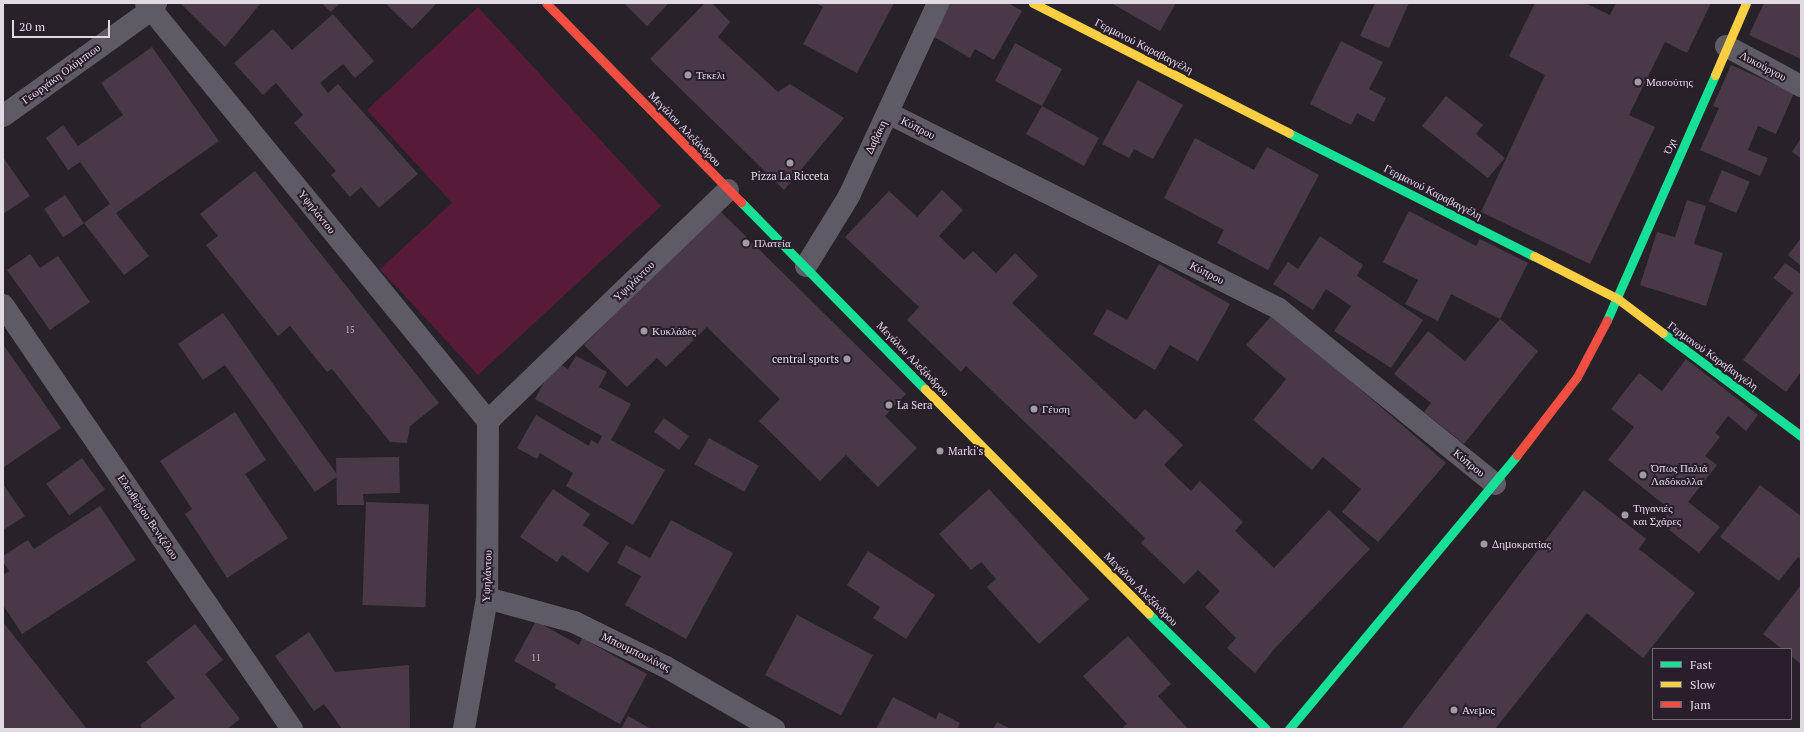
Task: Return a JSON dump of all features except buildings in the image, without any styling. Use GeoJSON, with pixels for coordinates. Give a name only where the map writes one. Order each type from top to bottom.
{"type":"FeatureCollection","features":[{"type":"Feature","properties":{"kind":"street","name":"Μεγάλου Αλεξάνδρου"},"geometry":{"type":"LineString","coordinates":[[546,3],[728,190],[806,266],[1036,502],[1266,729]]}},
{"type":"Feature","properties":{"kind":"street","name":"Δαβάκη"},"geometry":{"type":"LineString","coordinates":[[806,266],[848,196],[938,3]]}},
{"type":"Feature","properties":{"kind":"street","name":"Γερμανού Καραβαγγέλη"},"geometry":{"type":"LineString","coordinates":[[1033,3],[1618,299],[1801,436]]}},
{"type":"Feature","properties":{"kind":"street","name":"Όχι"},"geometry":{"type":"LineString","coordinates":[[1618,299],[1726,46],[1746,3]]}},
{"type":"Feature","properties":{"kind":"street","name":"Υψηλάντου"},"geometry":{"type":"LineString","coordinates":[[151,5],[488,421],[487,598],[464,729]]}},
{"type":"Feature","properties":{"kind":"street","name":"Γεωργάκη Ολύμπιου"},"geometry":{"type":"LineString","coordinates":[[3,116],[151,5]]}},
{"type":"Feature","properties":{"kind":"street","name":"Λυκούργου"},"geometry":{"type":"LineString","coordinates":[[1726,46],[1801,86]]}},
{"type":"Feature","properties":{"kind":"street","name":"Κύπρου"},"geometry":{"type":"LineString","coordinates":[[888,113],[1279,309],[1495,484]]}},
{"type":"Feature","properties":{"kind":"street","name":"Υψηλάντου"},"geometry":{"type":"LineString","coordinates":[[488,421],[728,190]]}},
{"type":"Feature","properties":{"kind":"street"},"geometry":{"type":"LineString","coordinates":[[1289,729],[1495,484],[1577,377],[1618,299]]}},
{"type":"Feature","properties":{"kind":"street","name":"Ελευθερίου Βενιζέλου"},"geometry":{"type":"LineString","coordinates":[[3,304],[292,729]]}},
{"type":"Feature","properties":{"kind":"street","name":"Μπουμπουλίνας"},"geometry":{"type":"LineString","coordinates":[[487,598],[574,622],[666,667],[774,729]]}},
{"type":"Feature","properties":{"kind":"shaded area"},"geometry":{"type":"Polygon","coordinates":[[[478,7],[661,206],[478,375],[380,269],[452,203],[367,110],[478,7]]]}},
{"type":"Feature","properties":{"kind":"traffic: fast"},"geometry":{"type":"LineString","coordinates":[[1607,320],[1715,75]]}},
{"type":"Feature","properties":{"kind":"traffic: fast"},"geometry":{"type":"LineString","coordinates":[[1289,133],[1534,256]]}},
{"type":"Feature","properties":{"kind":"traffic: fast"},"geometry":{"type":"LineString","coordinates":[[741,202],[925,389]]}},
{"type":"Feature","properties":{"kind":"traffic: fast"},"geometry":{"type":"LineString","coordinates":[[1663,333],[1801,436]]}},
{"type":"Feature","properties":{"kind":"traffic: fast"},"geometry":{"type":"LineString","coordinates":[[1289,729],[1517,455]]}},
{"type":"Feature","properties":{"kind":"traffic: fast"},"geometry":{"type":"LineString","coordinates":[[1149,614],[1266,729]]}},
{"type":"Feature","properties":{"kind":"traffic: slow"},"geometry":{"type":"LineString","coordinates":[[1033,3],[1289,133]]}},
{"type":"Feature","properties":{"kind":"traffic: slow"},"geometry":{"type":"LineString","coordinates":[[1715,75],[1746,3]]}},
{"type":"Feature","properties":{"kind":"traffic: slow"},"geometry":{"type":"LineString","coordinates":[[1534,256],[1618,299],[1663,333]]}},
{"type":"Feature","properties":{"kind":"traffic: slow"},"geometry":{"type":"LineString","coordinates":[[925,389],[1149,614]]}},
{"type":"Feature","properties":{"kind":"traffic: jam"},"geometry":{"type":"LineString","coordinates":[[546,3],[741,202]]}},
{"type":"Feature","properties":{"kind":"traffic: jam"},"geometry":{"type":"LineString","coordinates":[[1517,455],[1577,377],[1607,320]]}},
{"type":"Feature","properties":{"kind":"place","name":"Τεκελι"},"geometry":{"type":"Point","coordinates":[688,75]}},
{"type":"Feature","properties":{"kind":"place","name":"Μασούτης"},"geometry":{"type":"Point","coordinates":[1638,82]}},
{"type":"Feature","properties":{"kind":"place","name":"Pizza La Ricceta"},"geometry":{"type":"Point","coordinates":[790,163]}},
{"type":"Feature","properties":{"kind":"place","name":"Πλατεία"},"geometry":{"type":"Point","coordinates":[746,243]}},
{"type":"Feature","properties":{"kind":"place","name":"Κυκλάδες"},"geometry":{"type":"Point","coordinates":[644,331]}},
{"type":"Feature","properties":{"kind":"place","name":"central sports"},"geometry":{"type":"Point","coordinates":[847,359]}},
{"type":"Feature","properties":{"kind":"place","name":"La Sera"},"geometry":{"type":"Point","coordinates":[889,405]}},
{"type":"Feature","properties":{"kind":"place","name":"Γέυση"},"geometry":{"type":"Point","coordinates":[1034,409]}},
{"type":"Feature","properties":{"kind":"place","name":"Marki's"},"geometry":{"type":"Point","coordinates":[940,451]}},
{"type":"Feature","properties":{"kind":"place","name":"Όπως Παλιά Λαδόκολλα"},"geometry":{"type":"Point","coordinates":[1643,475]}},
{"type":"Feature","properties":{"kind":"place","name":"Τηγανιές και Σχάρες"},"geometry":{"type":"Point","coordinates":[1625,515]}},
{"type":"Feature","properties":{"kind":"place","name":"Δημοκρατίας"},"geometry":{"type":"Point","coordinates":[1484,544]}},
{"type":"Feature","properties":{"kind":"place","name":"Ανεμος"},"geometry":{"type":"Point","coordinates":[1454,710]}}]}
